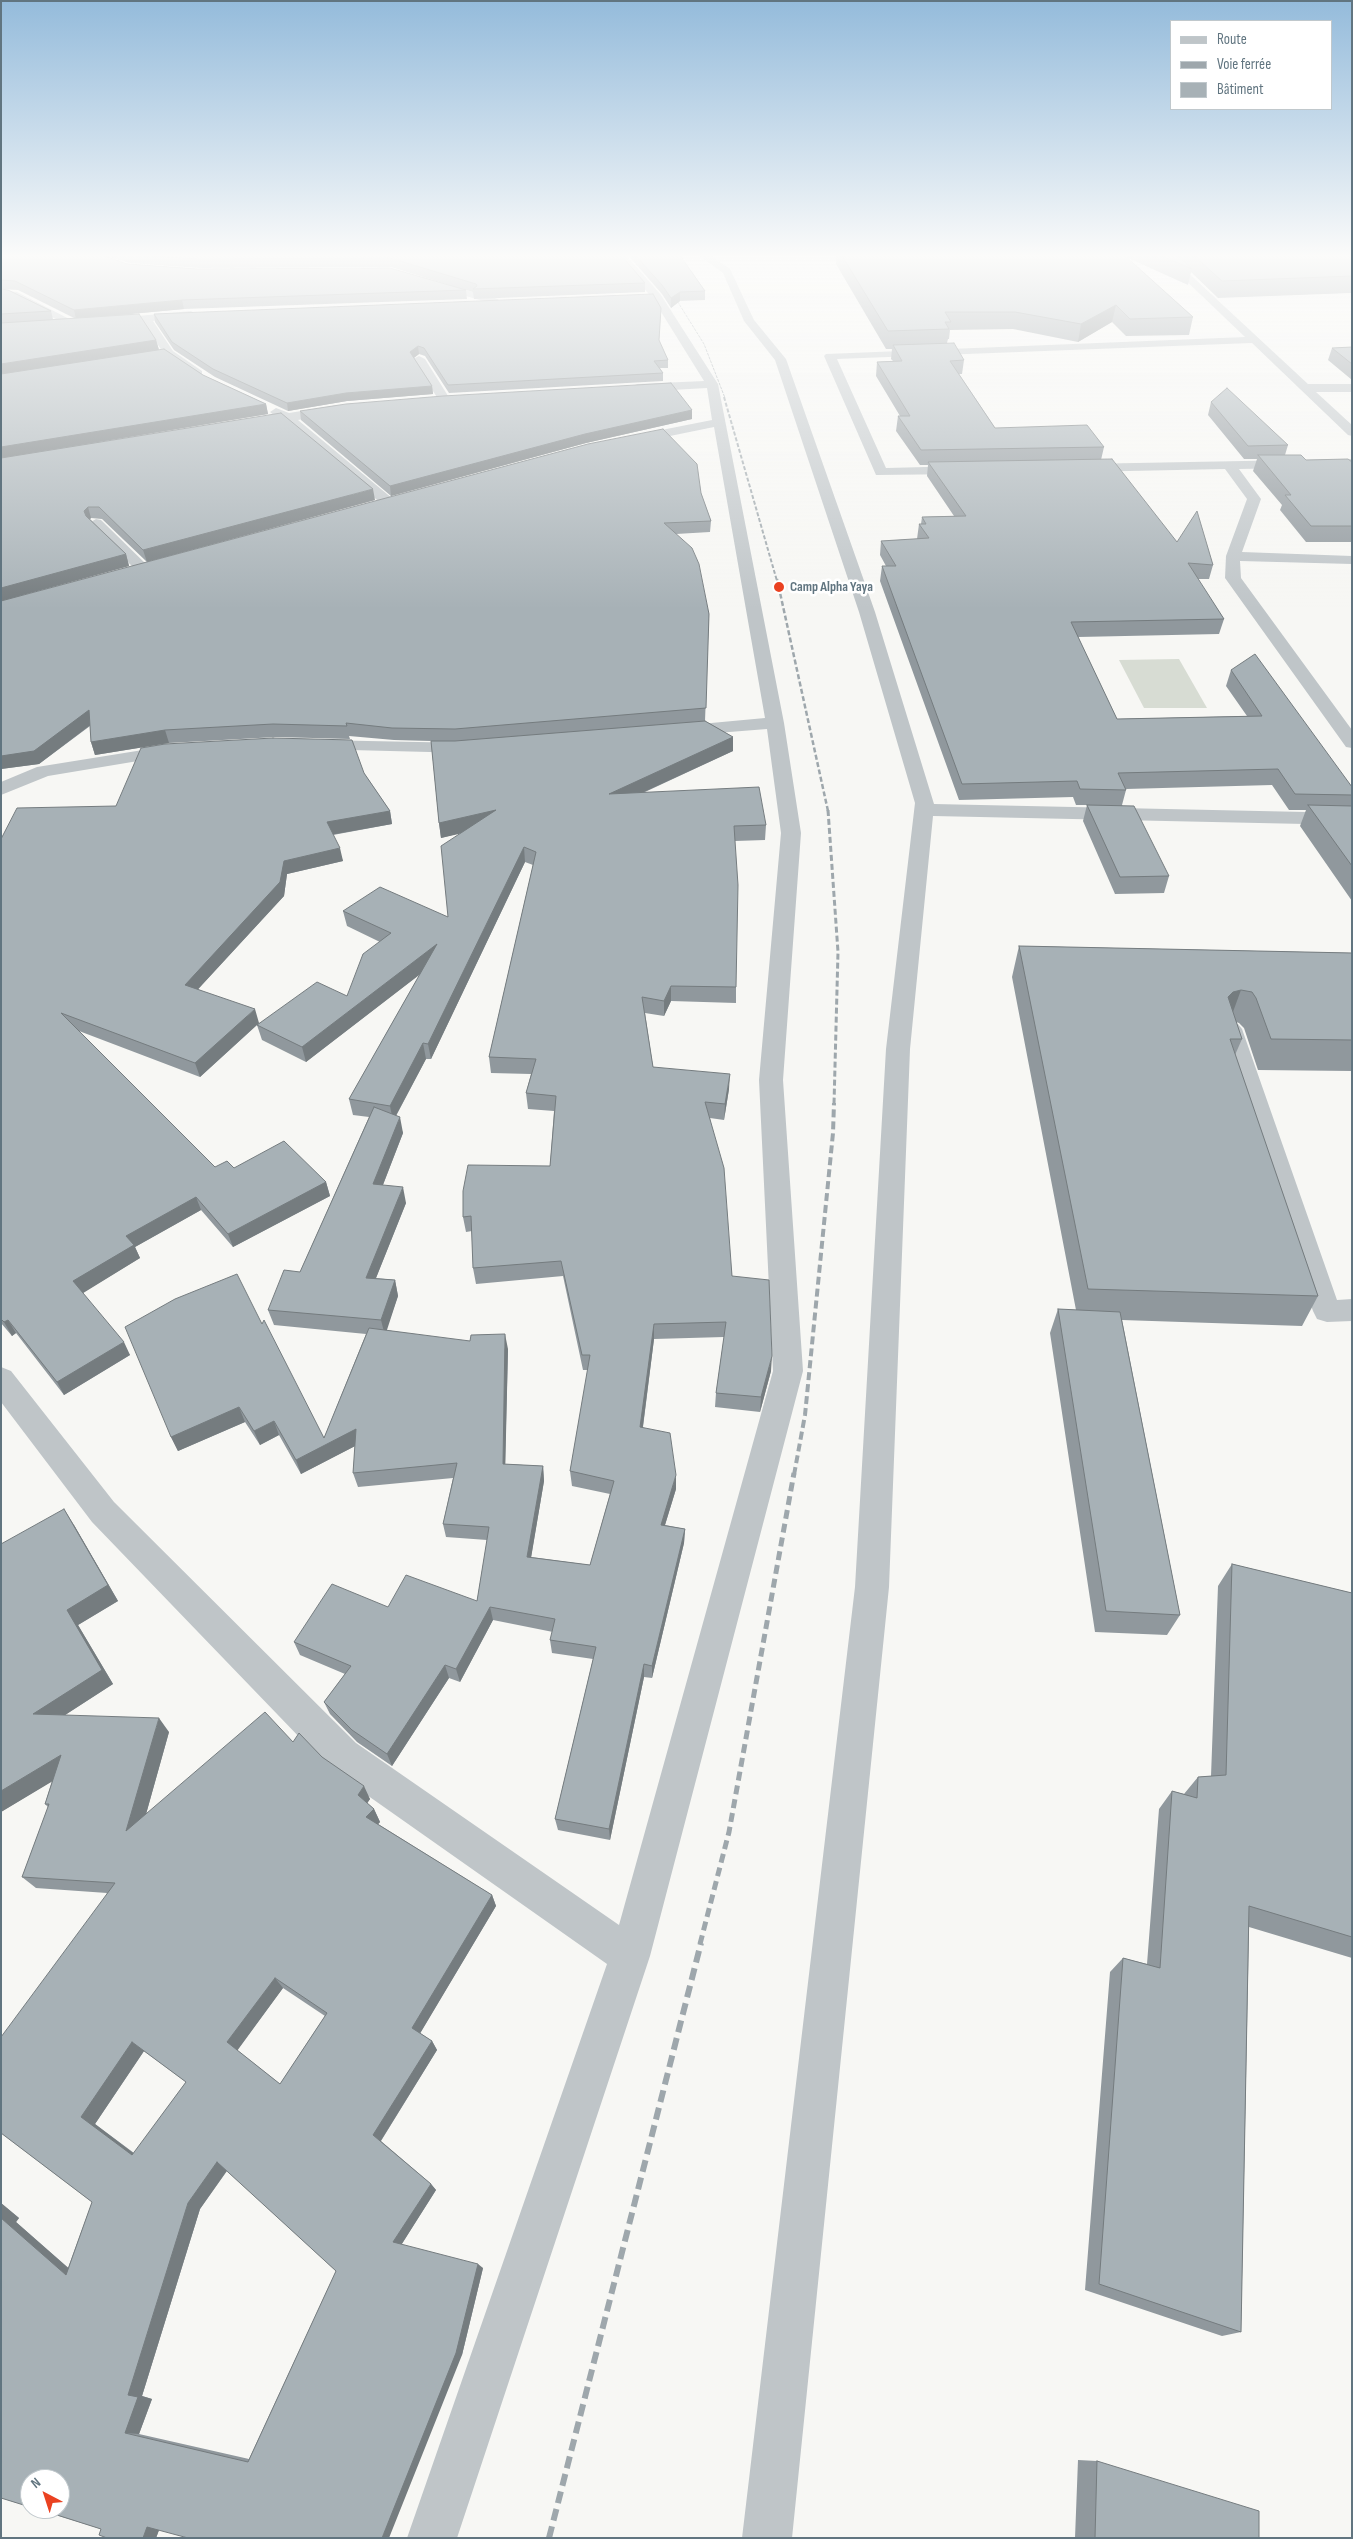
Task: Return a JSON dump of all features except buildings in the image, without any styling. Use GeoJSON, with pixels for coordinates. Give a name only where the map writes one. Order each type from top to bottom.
{"type":"FeatureCollection","features":[{"type":"Feature","properties":{"kind":"street"},"geometry":{"type":"LineString","coordinates":[[195,372],[210,381]]}},
{"type":"Feature","properties":{"kind":"street"},"geometry":{"type":"LineString","coordinates":[[425,400],[449,398],[429,372]]}},
{"type":"Feature","properties":{"kind":"street"},"geometry":{"type":"LineString","coordinates":[[432,2538],[630,1956],[788,1371],[770,1080],[791,833],[775,723],[712,384],[703,372]]}},
{"type":"Feature","properties":{"kind":"street"},"geometry":{"type":"LineString","coordinates":[[767,2538],[872,1587],[898,1049],[925,803],[868,612],[785,372]]}},
{"type":"Feature","properties":{"kind":"street"},"geometry":{"type":"LineString","coordinates":[[837,372],[881,472],[980,470]]}},
{"type":"Feature","properties":{"kind":"street"},"geometry":{"type":"LineString","coordinates":[[1290,372],[1352,432]]}},
{"type":"Feature","properties":{"kind":"street"},"geometry":{"type":"LineString","coordinates":[[623,389],[712,384]]}},
{"type":"Feature","properties":{"kind":"street"},"geometry":{"type":"LineString","coordinates":[[1306,388],[1352,388]]}},
{"type":"Feature","properties":{"kind":"street"},"geometry":{"type":"LineString","coordinates":[[262,405],[287,417],[392,501],[369,507]]}},
{"type":"Feature","properties":{"kind":"street"},"geometry":{"type":"LineString","coordinates":[[239,425],[348,407]]}},
{"type":"Feature","properties":{"kind":"street"},"geometry":{"type":"LineString","coordinates":[[614,443],[719,422]]}},
{"type":"Feature","properties":{"kind":"street"},"geometry":{"type":"LineString","coordinates":[[1070,468],[1352,463]]}},
{"type":"Feature","properties":{"kind":"street"},"geometry":{"type":"LineString","coordinates":[[1229,465],[1254,499],[1233,556],[1234,578],[1352,743]]}},
{"type":"Feature","properties":{"kind":"street"},"geometry":{"type":"LineString","coordinates":[[96,523],[143,569]]}},
{"type":"Feature","properties":{"kind":"street"},"geometry":{"type":"LineString","coordinates":[[1233,556],[1352,560]]}},
{"type":"Feature","properties":{"kind":"street"},"geometry":{"type":"LineString","coordinates":[[124,574],[162,564]]}},
{"type":"Feature","properties":{"kind":"street"},"geometry":{"type":"LineString","coordinates":[[666,732],[775,723]]}},
{"type":"Feature","properties":{"kind":"street"},"geometry":{"type":"LineString","coordinates":[[295,744],[457,749],[487,746]]}},
{"type":"Feature","properties":{"kind":"street"},"geometry":{"type":"LineString","coordinates":[[1,789],[44,771],[169,750],[189,749]]}},
{"type":"Feature","properties":{"kind":"street"},"geometry":{"type":"LineString","coordinates":[[924,810],[1352,819]]}},
{"type":"Feature","properties":{"kind":"street"},"geometry":{"type":"LineString","coordinates":[[1230,1029],[1327,1311],[1352,1310]]}},
{"type":"Feature","properties":{"kind":"street"},"geometry":{"type":"LineString","coordinates":[[1,1379],[103,1512],[343,1756],[630,1956]]}},
{"type":"Feature","properties":{"kind":"shaded area"},"geometry":{"type":"Polygon","coordinates":[[[1179,659],[1207,708],[1144,708],[1119,660],[1179,659]]]}},
{"type":"Feature","properties":{"kind":"railway"},"geometry":{"type":"LineString","coordinates":[[715,372],[725,398]]}},
{"type":"Feature","properties":{"kind":"railway"},"geometry":{"type":"LineString","coordinates":[[724,397],[777,581]]}},
{"type":"Feature","properties":{"kind":"railway"},"geometry":{"type":"LineString","coordinates":[[777,579],[828,811]]}},
{"type":"Feature","properties":{"kind":"railway"},"geometry":{"type":"LineString","coordinates":[[828,810],[838,952],[834,1104]]}},
{"type":"Feature","properties":{"kind":"railway"},"geometry":{"type":"LineString","coordinates":[[794,1475],[805,1415],[833,1133],[834,1103]]}},
{"type":"Feature","properties":{"kind":"railway"},"geometry":{"type":"LineString","coordinates":[[700,1944],[729,1832],[794,1473]]}},
{"type":"Feature","properties":{"kind":"railway"},"geometry":{"type":"LineString","coordinates":[[549,2538],[701,1943]]}},
{"type":"Feature","properties":{"kind":"place","name":"Camp Alpha Yaya"},"geometry":{"type":"Point","coordinates":[779,587]}}]}
